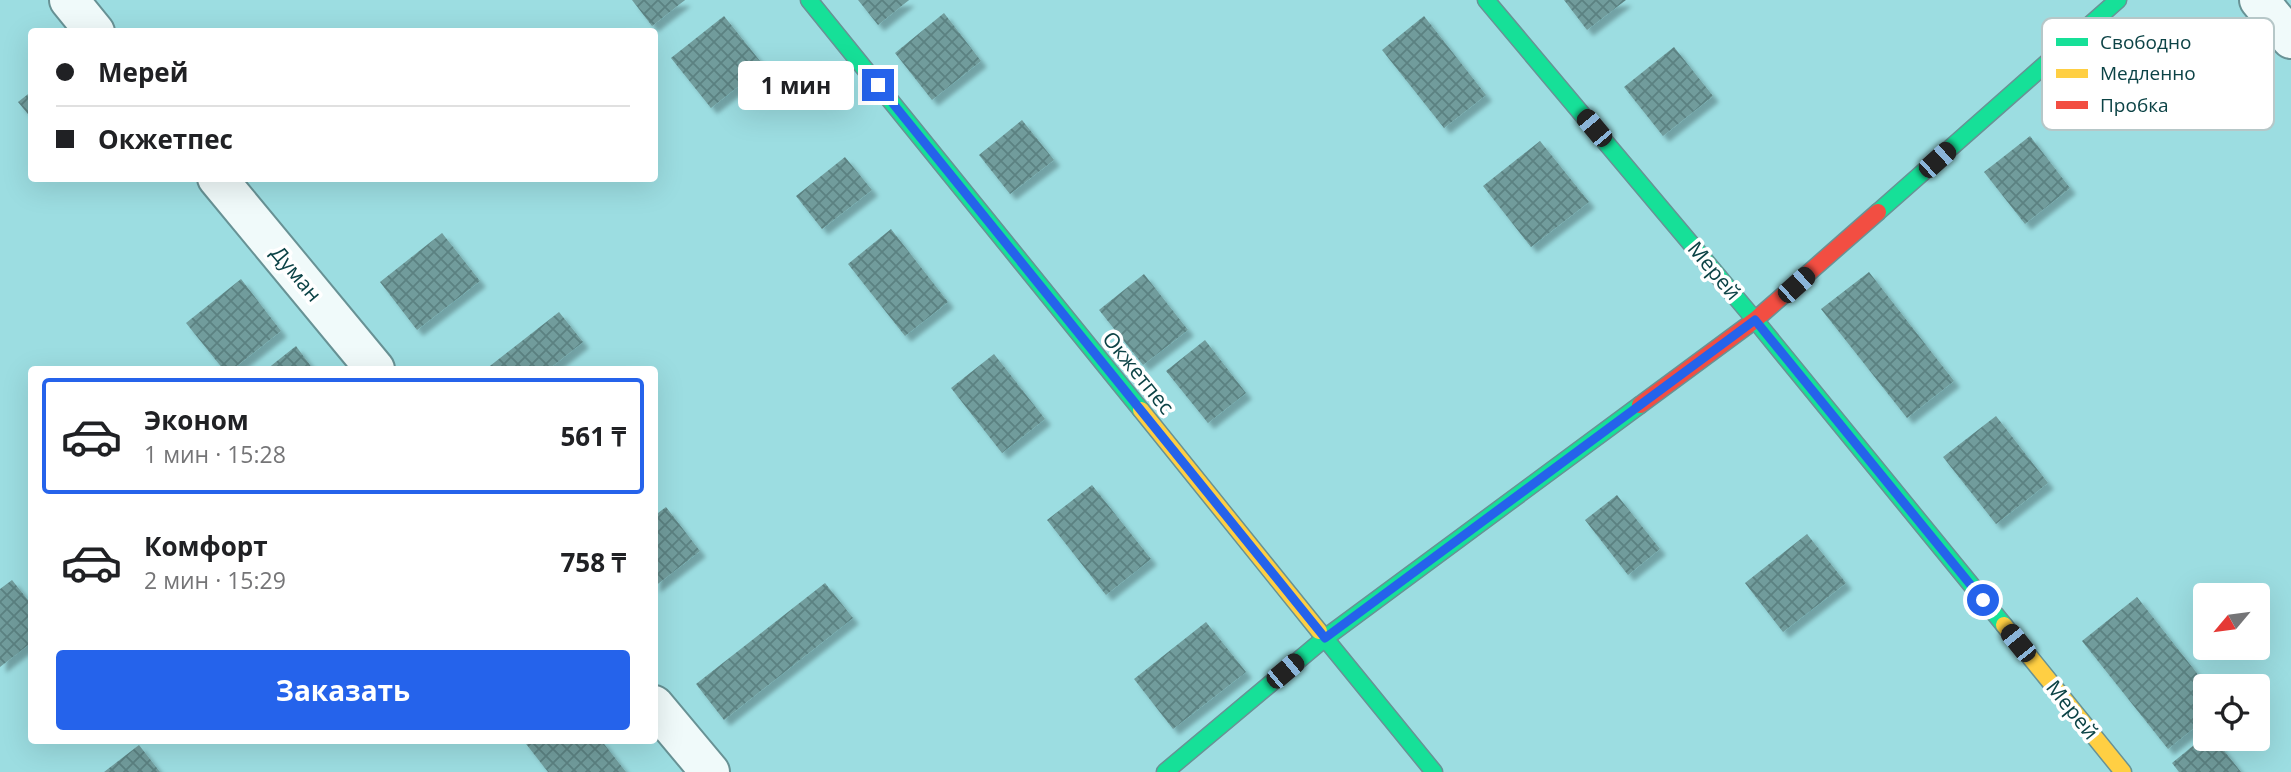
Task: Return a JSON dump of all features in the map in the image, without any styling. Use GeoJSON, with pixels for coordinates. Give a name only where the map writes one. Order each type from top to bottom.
{"type":"FeatureCollection","features":[{"type":"Feature","properties":{"kind":"street"},"geometry":{"type":"LineString","coordinates":[[69,0],[92,28]]}},
{"type":"Feature","properties":{"kind":"street","name":"Окжетпес"},"geometry":{"type":"LineString","coordinates":[[809,0],[1434,772]]}},
{"type":"Feature","properties":{"kind":"street","name":"Мерей"},"geometry":{"type":"LineString","coordinates":[[1486,0],[1755,320],[2123,772]]}},
{"type":"Feature","properties":{"kind":"street"},"geometry":{"type":"LineString","coordinates":[[2098,18],[2118,0]]}},
{"type":"Feature","properties":{"kind":"street"},"geometry":{"type":"LineString","coordinates":[[2259,0],[2291,38]]}},
{"type":"Feature","properties":{"kind":"street"},"geometry":{"type":"LineString","coordinates":[[1165,772],[1325,638],[1755,320],[2042,67]]}},
{"type":"Feature","properties":{"kind":"street","name":"Думан"},"geometry":{"type":"LineString","coordinates":[[220,182],[373,366]]}},
{"type":"Feature","properties":{"kind":"street"},"geometry":{"type":"LineString","coordinates":[[658,710],[710,772]]}},
{"type":"Feature","properties":{"kind":"building"},"geometry":{"type":"Polygon","coordinates":[[[632,0],[685,0],[652,26],[632,0]]]}},
{"type":"Feature","properties":{"kind":"building"},"geometry":{"type":"Polygon","coordinates":[[[858,0],[909,0],[878,25],[858,0]]]}},
{"type":"Feature","properties":{"kind":"building"},"geometry":{"type":"Polygon","coordinates":[[[1564,0],[1626,0],[1587,30],[1564,0]]]}},
{"type":"Feature","properties":{"kind":"building"},"geometry":{"type":"Polygon","coordinates":[[[944,13],[981,61],[932,100],[895,53],[944,13]]]}},
{"type":"Feature","properties":{"kind":"building"},"geometry":{"type":"Polygon","coordinates":[[[724,16],[764,66],[711,108],[671,58],[724,16]]]}},
{"type":"Feature","properties":{"kind":"building"},"geometry":{"type":"Polygon","coordinates":[[[1424,16],[1486,95],[1444,128],[1382,50],[1424,16]]]}},
{"type":"Feature","properties":{"kind":"building"},"geometry":{"type":"Polygon","coordinates":[[[1674,47],[1713,96],[1663,136],[1624,87],[1674,47]]]}},
{"type":"Feature","properties":{"kind":"building"},"geometry":{"type":"Polygon","coordinates":[[[28,94],[28,114],[18,102],[28,94]]]}},
{"type":"Feature","properties":{"kind":"building"},"geometry":{"type":"Polygon","coordinates":[[[1022,120],[1054,160],[1010,194],[979,155],[1022,120]]]}},
{"type":"Feature","properties":{"kind":"building"},"geometry":{"type":"Polygon","coordinates":[[[2030,136],[2070,188],[2025,224],[1984,172],[2030,136]]]}},
{"type":"Feature","properties":{"kind":"building"},"geometry":{"type":"Polygon","coordinates":[[[1540,141],[1589,202],[1531,247],[1483,186],[1540,141]]]}},
{"type":"Feature","properties":{"kind":"building"},"geometry":{"type":"Polygon","coordinates":[[[845,157],[872,190],[822,229],[796,196],[845,157]]]}},
{"type":"Feature","properties":{"kind":"building"},"geometry":{"type":"Polygon","coordinates":[[[891,229],[948,302],[905,336],[848,264],[891,229]]]}},
{"type":"Feature","properties":{"kind":"building"},"geometry":{"type":"Polygon","coordinates":[[[442,233],[480,281],[417,330],[380,282],[442,233]]]}},
{"type":"Feature","properties":{"kind":"building"},"geometry":{"type":"Polygon","coordinates":[[[1869,272],[1954,381],[1907,418],[1821,309],[1869,272]]]}},
{"type":"Feature","properties":{"kind":"building"},"geometry":{"type":"Polygon","coordinates":[[[1144,274],[1188,330],[1143,365],[1099,310],[1144,274]]]}},
{"type":"Feature","properties":{"kind":"building"},"geometry":{"type":"Polygon","coordinates":[[[241,279],[281,331],[237,366],[221,366],[186,323],[241,279]]]}},
{"type":"Feature","properties":{"kind":"building"},"geometry":{"type":"Polygon","coordinates":[[[559,312],[583,342],[553,366],[490,366],[559,312]]]}},
{"type":"Feature","properties":{"kind":"building"},"geometry":{"type":"Polygon","coordinates":[[[1205,340],[1246,393],[1208,423],[1166,371],[1205,340]]]}},
{"type":"Feature","properties":{"kind":"building"},"geometry":{"type":"Polygon","coordinates":[[[296,346],[311,366],[271,366],[296,346]]]}},
{"type":"Feature","properties":{"kind":"building"},"geometry":{"type":"Polygon","coordinates":[[[994,354],[1045,419],[1002,453],[951,388],[994,354]]]}},
{"type":"Feature","properties":{"kind":"building"},"geometry":{"type":"Polygon","coordinates":[[[1996,416],[2048,483],[1996,524],[1943,457],[1996,416]]]}},
{"type":"Feature","properties":{"kind":"building"},"geometry":{"type":"Polygon","coordinates":[[[1092,485],[1151,559],[1106,595],[1047,520],[1092,485]]]}},
{"type":"Feature","properties":{"kind":"building"},"geometry":{"type":"Polygon","coordinates":[[[1617,495],[1660,549],[1628,575],[1585,520],[1617,495]]]}},
{"type":"Feature","properties":{"kind":"building"},"geometry":{"type":"Polygon","coordinates":[[[666,507],[700,551],[658,584],[658,513],[666,507]]]}},
{"type":"Feature","properties":{"kind":"building"},"geometry":{"type":"Polygon","coordinates":[[[1807,534],[1846,583],[1783,632],[1745,583],[1807,534]]]}},
{"type":"Feature","properties":{"kind":"building"},"geometry":{"type":"Polygon","coordinates":[[[12,580],[28,600],[28,645],[0,667],[0,589],[12,580]]]}},
{"type":"Feature","properties":{"kind":"building"},"geometry":{"type":"Polygon","coordinates":[[[825,583],[853,618],[724,720],[696,684],[825,583]]]}},
{"type":"Feature","properties":{"kind":"building"},"geometry":{"type":"Polygon","coordinates":[[[2137,597],[2198,674],[2193,674],[2193,729],[2168,749],[2082,641],[2137,597]]]}},
{"type":"Feature","properties":{"kind":"building"},"geometry":{"type":"Polygon","coordinates":[[[1206,622],[1246,672],[1173,729],[1134,679],[1206,622]]]}},
{"type":"Feature","properties":{"kind":"building"},"geometry":{"type":"Polygon","coordinates":[[[526,744],[604,744],[626,772],[548,772],[526,744]]]}},
{"type":"Feature","properties":{"kind":"building"},"geometry":{"type":"Polygon","coordinates":[[[139,745],[160,772],[104,772],[139,745]]]}},
{"type":"Feature","properties":{"kind":"building"},"geometry":{"type":"Polygon","coordinates":[[[2193,746],[2193,751],[2224,751],[2241,772],[2179,772],[2172,763],[2193,746]]]}},
{"type":"Feature","properties":{"kind":"traffic: fast"},"geometry":{"type":"LineString","coordinates":[[809,0],[1141,410]]}},
{"type":"Feature","properties":{"kind":"traffic: fast"},"geometry":{"type":"LineString","coordinates":[[1486,0],[1755,320],[2004,625]]}},
{"type":"Feature","properties":{"kind":"traffic: fast"},"geometry":{"type":"LineString","coordinates":[[2098,18],[2118,0]]}},
{"type":"Feature","properties":{"kind":"traffic: fast"},"geometry":{"type":"LineString","coordinates":[[1878,212],[2042,67]]}},
{"type":"Feature","properties":{"kind":"traffic: fast"},"geometry":{"type":"LineString","coordinates":[[1165,772],[1325,638],[1640,405]]}},
{"type":"Feature","properties":{"kind":"traffic: fast"},"geometry":{"type":"LineString","coordinates":[[1319,631],[1434,772]]}},
{"type":"Feature","properties":{"kind":"traffic: slow"},"geometry":{"type":"LineString","coordinates":[[1141,410],[1319,631]]}},
{"type":"Feature","properties":{"kind":"traffic: slow"},"geometry":{"type":"LineString","coordinates":[[2004,625],[2123,772]]}},
{"type":"Feature","properties":{"kind":"traffic: jam"},"geometry":{"type":"LineString","coordinates":[[1640,405],[1755,320],[1878,212]]}},
{"type":"Feature","properties":{"kind":"route"},"geometry":{"type":"LineString","coordinates":[[878,85],[1325,638],[1755,320],[1983,600]]}}]}
